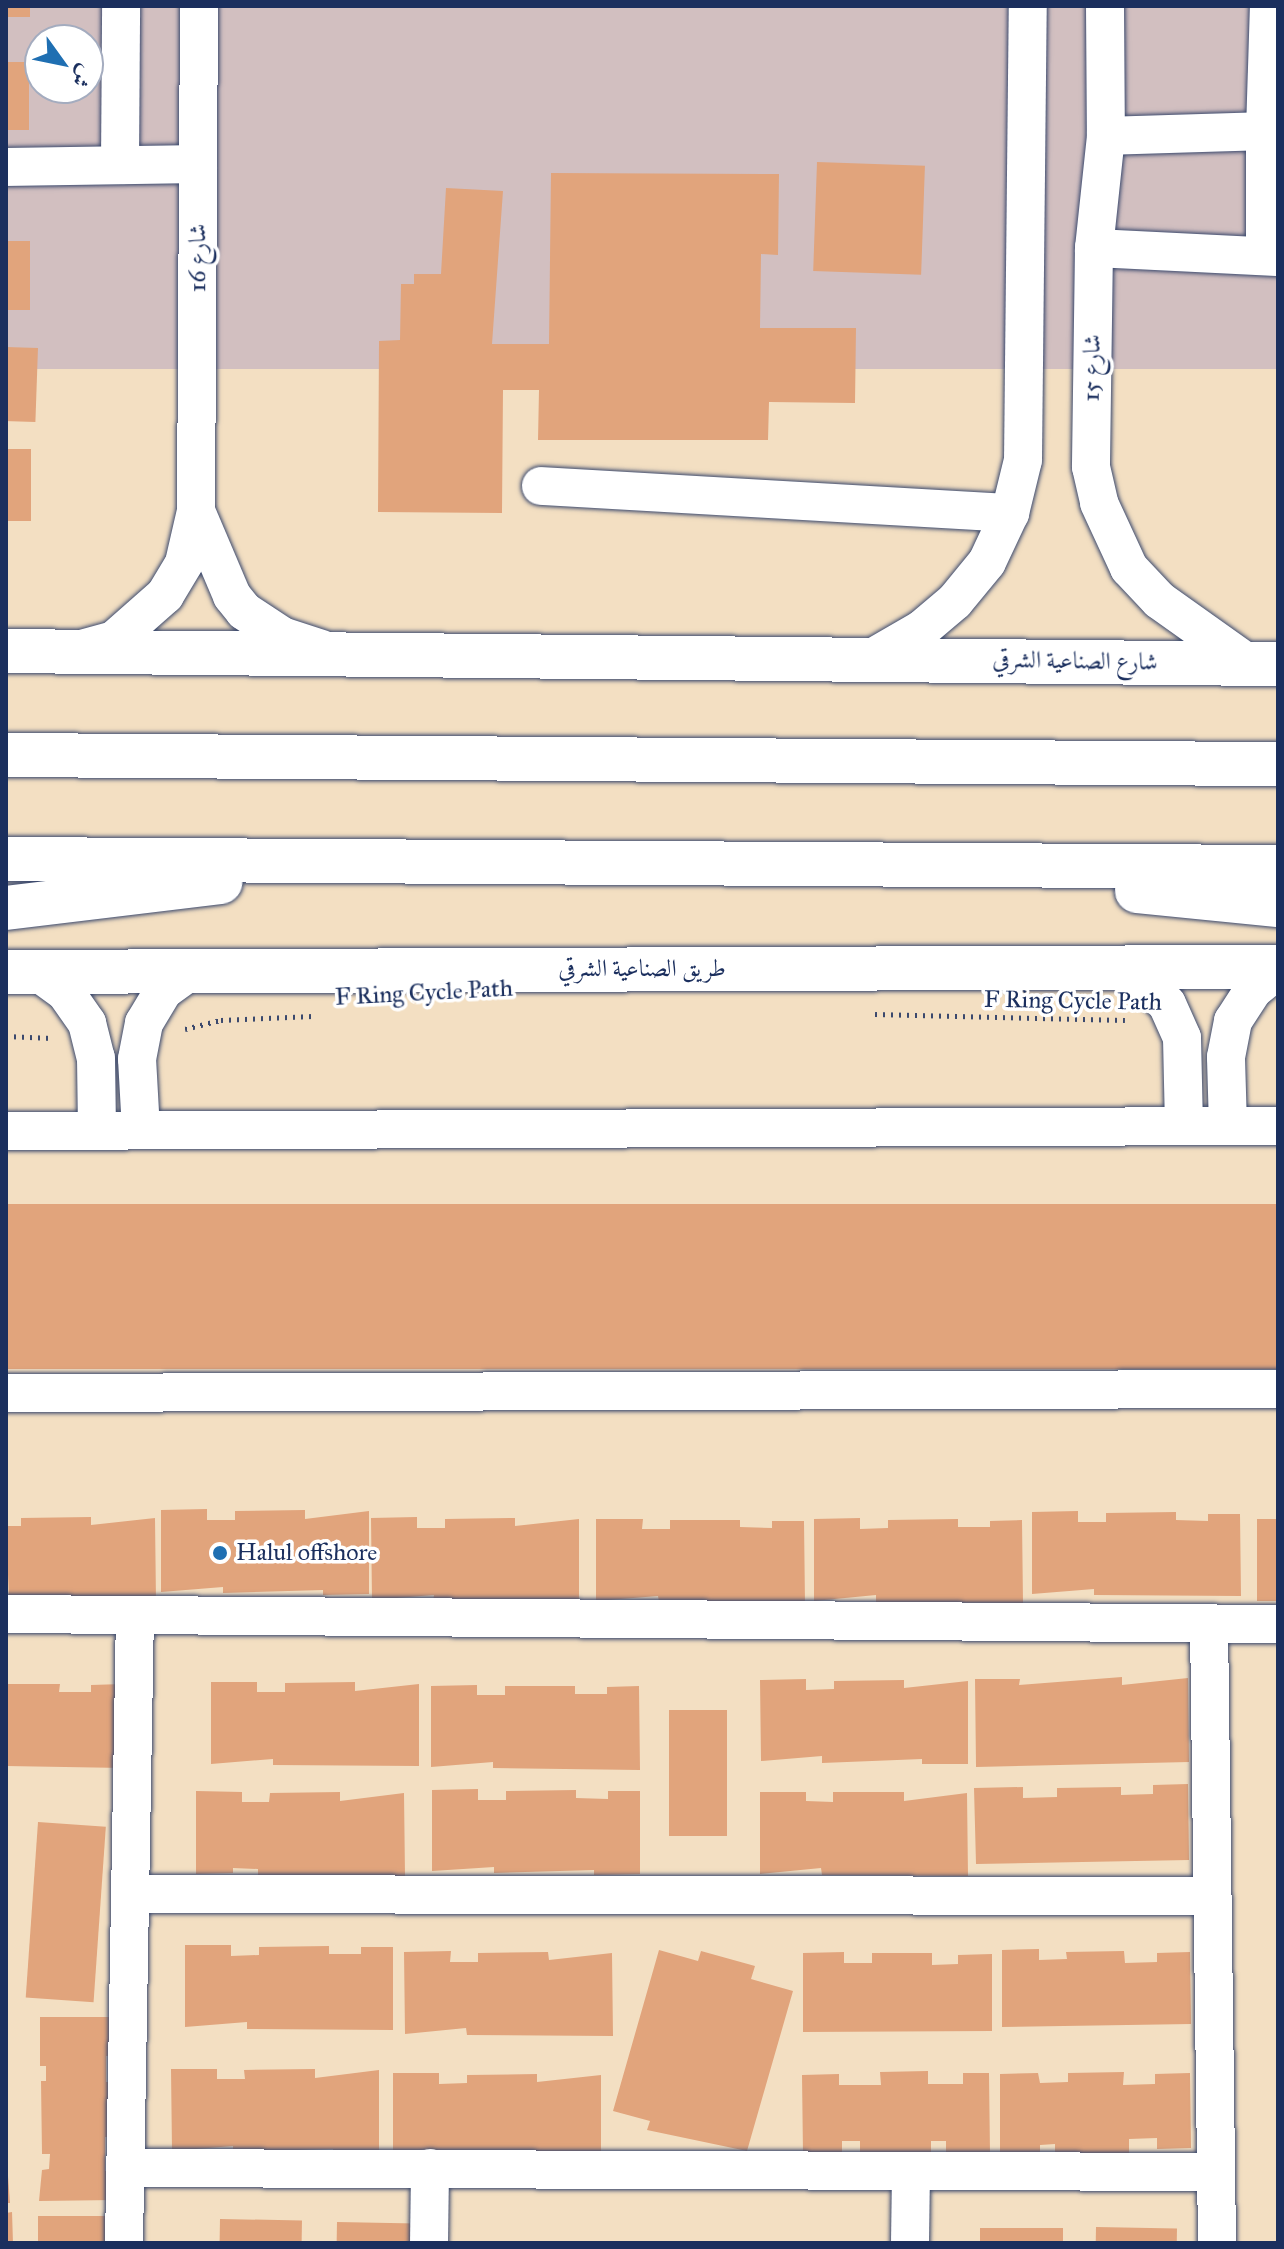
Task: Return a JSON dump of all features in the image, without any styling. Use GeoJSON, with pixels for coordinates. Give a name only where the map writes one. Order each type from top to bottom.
{"type":"FeatureCollection","features":[{"type":"Feature","properties":{"kind":"main road"},"geometry":{"type":"LineString","coordinates":[[6,651],[872,658]]}},
{"type":"Feature","properties":{"kind":"main road","name":"شارع الصناعية الشرقي"},"geometry":{"type":"LineString","coordinates":[[872,658],[1264,664]]}},
{"type":"Feature","properties":{"kind":"main road"},"geometry":{"type":"LineString","coordinates":[[6,755],[1278,764]]}},
{"type":"Feature","properties":{"kind":"main road"},"geometry":{"type":"LineString","coordinates":[[6,859],[1278,867]]}},
{"type":"Feature","properties":{"kind":"main road"},"geometry":{"type":"LineString","coordinates":[[6,908],[168,890],[345,861]]}},
{"type":"Feature","properties":{"kind":"main road"},"geometry":{"type":"LineString","coordinates":[[908,867],[1278,905]]}},
{"type":"Feature","properties":{"kind":"main road","name":"طريق الصناعية الشرقي"},"geometry":{"type":"LineString","coordinates":[[21,971],[1278,969]]}},
{"type":"Feature","properties":{"kind":"street"},"geometry":{"type":"LineString","coordinates":[[120,165],[121,6]]}},
{"type":"Feature","properties":{"kind":"street","name":"شارع 16"},"geometry":{"type":"LineString","coordinates":[[71,652],[114,640],[165,595],[184,563],[196,511],[199,6]]}},
{"type":"Feature","properties":{"kind":"street"},"geometry":{"type":"LineString","coordinates":[[872,658],[922,629],[955,601],[987,562],[1010,513],[1023,460],[1028,6]]}},
{"type":"Feature","properties":{"kind":"street","name":"شارع 15"},"geometry":{"type":"LineString","coordinates":[[1105,6],[1106,136],[1094,248],[1091,467],[1099,503],[1129,568],[1159,600],[1264,664]]}},
{"type":"Feature","properties":{"kind":"street"},"geometry":{"type":"LineString","coordinates":[[1094,248],[1272,256],[1265,131],[1269,6]]}},
{"type":"Feature","properties":{"kind":"street"},"geometry":{"type":"LineString","coordinates":[[1106,136],[1265,131]]}},
{"type":"Feature","properties":{"kind":"street"},"geometry":{"type":"LineString","coordinates":[[6,167],[198,164]]}},
{"type":"Feature","properties":{"kind":"street"},"geometry":{"type":"LineString","coordinates":[[541,486],[1010,513]]}},
{"type":"Feature","properties":{"kind":"street","name":"شارع 16"},"geometry":{"type":"LineString","coordinates":[[196,511],[232,596],[244,611],[282,636],[340,654]]}},
{"type":"Feature","properties":{"kind":"street"},"geometry":{"type":"LineString","coordinates":[[1126,967],[1155,989],[1176,1020],[1185,1056],[1184,1126]]}},
{"type":"Feature","properties":{"kind":"street"},"geometry":{"type":"LineString","coordinates":[[1228,1126],[1226,1057],[1233,1021],[1253,990],[1278,969]]}},
{"type":"Feature","properties":{"kind":"street"},"geometry":{"type":"LineString","coordinates":[[141,1130],[139,1040],[163,991],[192,970]]}},
{"type":"Feature","properties":{"kind":"street"},"geometry":{"type":"LineString","coordinates":[[21,971],[78,1007],[93,1040],[97,1130]]}},
{"type":"Feature","properties":{"kind":"street"},"geometry":{"type":"LineString","coordinates":[[6,1131],[1278,1126]]}},
{"type":"Feature","properties":{"kind":"street"},"geometry":{"type":"LineString","coordinates":[[6,1393],[1278,1389]]}},
{"type":"Feature","properties":{"kind":"street"},"geometry":{"type":"LineString","coordinates":[[6,1614],[1278,1624]]}},
{"type":"Feature","properties":{"kind":"street"},"geometry":{"type":"LineString","coordinates":[[124,2243],[135,1615]]}},
{"type":"Feature","properties":{"kind":"street"},"geometry":{"type":"LineString","coordinates":[[1209,1623],[1217,2243]]}},
{"type":"Feature","properties":{"kind":"street"},"geometry":{"type":"LineString","coordinates":[[130,1894],[1212,1896]]}},
{"type":"Feature","properties":{"kind":"street"},"geometry":{"type":"LineString","coordinates":[[125,2168],[1216,2172]]}},
{"type":"Feature","properties":{"kind":"street"},"geometry":{"type":"LineString","coordinates":[[429,2243],[430,2168]]}},
{"type":"Feature","properties":{"kind":"street"},"geometry":{"type":"LineString","coordinates":[[910,2243],[911,2173]]}},
{"type":"Feature","properties":{"kind":"path","name":"F Ring Cycle Path"},"geometry":{"type":"LineString","coordinates":[[863,1014],[1176,1020]]}},
{"type":"Feature","properties":{"kind":"path","name":"F Ring Cycle Path"},"geometry":{"type":"LineString","coordinates":[[139,1040],[221,1020],[330,1015]]}},
{"type":"Feature","properties":{"kind":"path"},"geometry":{"type":"LineString","coordinates":[[6,1036],[93,1040]]}},
{"type":"Feature","properties":{"kind":"shaded area"},"geometry":{"type":"Polygon","coordinates":[[[6,6],[1278,6],[1278,369],[6,369],[6,6]]]}},
{"type":"Feature","properties":{"kind":"building"},"geometry":{"type":"Polygon","coordinates":[[[6,6],[30,6],[30,17],[6,17],[6,6]]]}},
{"type":"Feature","properties":{"kind":"building"},"geometry":{"type":"Polygon","coordinates":[[[6,62],[24,62],[24,104],[29,104],[29,130],[6,130],[6,62]]]}},
{"type":"Feature","properties":{"kind":"building"},"geometry":{"type":"Polygon","coordinates":[[[817,162],[925,166],[921,275],[813,271],[817,162]]]}},
{"type":"Feature","properties":{"kind":"building"},"geometry":{"type":"Polygon","coordinates":[[[551,173],[779,174],[778,255],[761,254],[760,328],[856,328],[855,403],[769,402],[768,440],[538,440],[539,390],[503,390],[502,513],[378,512],[379,341],[400,340],[401,284],[414,284],[414,274],[441,274],[446,188],[503,191],[492,344],[549,344],[551,173]]]}},
{"type":"Feature","properties":{"kind":"building"},"geometry":{"type":"Polygon","coordinates":[[[6,241],[30,241],[30,310],[6,310],[6,241]]]}},
{"type":"Feature","properties":{"kind":"building"},"geometry":{"type":"Polygon","coordinates":[[[6,347],[38,348],[35,422],[6,421],[6,347]]]}},
{"type":"Feature","properties":{"kind":"building"},"geometry":{"type":"Polygon","coordinates":[[[6,449],[31,449],[31,521],[6,521],[6,449]]]}},
{"type":"Feature","properties":{"kind":"building"},"geometry":{"type":"Polygon","coordinates":[[[6,1204],[1278,1204],[1278,1369],[6,1369],[6,1204]]]}},
{"type":"Feature","properties":{"kind":"building"},"geometry":{"type":"Polygon","coordinates":[[[207,1509],[207,1520],[235,1520],[235,1511],[305,1510],[305,1519],[369,1511],[369,1594],[323,1595],[323,1590],[223,1593],[223,1587],[161,1592],[161,1510],[207,1509]]]}},
{"type":"Feature","properties":{"kind":"building"},"geometry":{"type":"Polygon","coordinates":[[[1078,1511],[1078,1522],[1106,1522],[1106,1513],[1176,1512],[1176,1520],[1208,1521],[1208,1514],[1240,1514],[1241,1596],[1094,1595],[1094,1589],[1032,1594],[1032,1512],[1078,1511]]]}},
{"type":"Feature","properties":{"kind":"building"},"geometry":{"type":"Polygon","coordinates":[[[91,1517],[91,1525],[155,1518],[156,1601],[9,1599],[6,1526],[21,1526],[21,1518],[91,1517]]]}},
{"type":"Feature","properties":{"kind":"building"},"geometry":{"type":"Polygon","coordinates":[[[417,1517],[417,1528],[445,1528],[445,1519],[515,1518],[515,1526],[579,1519],[579,1602],[433,1601],[434,1595],[372,1600],[371,1518],[417,1517]]]}},
{"type":"Feature","properties":{"kind":"building"},"geometry":{"type":"Polygon","coordinates":[[[860,1518],[860,1529],[888,1528],[888,1520],[958,1519],[958,1527],[990,1527],[990,1521],[1022,1520],[1023,1603],[876,1602],[876,1595],[814,1601],[814,1519],[860,1518]]]}},
{"type":"Feature","properties":{"kind":"building"},"geometry":{"type":"Polygon","coordinates":[[[596,1519],[643,1519],[642,1529],[670,1529],[670,1520],[740,1520],[740,1527],[772,1528],[772,1521],[804,1521],[805,1603],[659,1602],[658,1596],[596,1601],[596,1519]]]}},
{"type":"Feature","properties":{"kind":"building"},"geometry":{"type":"Polygon","coordinates":[[[1257,1519],[1278,1519],[1278,1601],[1257,1601],[1257,1519]]]}},
{"type":"Feature","properties":{"kind":"building"},"geometry":{"type":"Polygon","coordinates":[[[1122,1677],[1122,1685],[1188,1678],[1189,1762],[976,1767],[975,1679],[1020,1679],[1019,1685],[1122,1677]]]}},
{"type":"Feature","properties":{"kind":"building"},"geometry":{"type":"Polygon","coordinates":[[[806,1679],[806,1690],[834,1689],[834,1681],[904,1680],[904,1688],[968,1681],[968,1764],[922,1764],[922,1759],[822,1763],[822,1756],[761,1761],[760,1680],[806,1679]]]}},
{"type":"Feature","properties":{"kind":"building"},"geometry":{"type":"Polygon","coordinates":[[[211,1682],[257,1682],[257,1692],[285,1692],[285,1683],[355,1682],[355,1691],[419,1684],[419,1766],[273,1765],[273,1759],[211,1764],[211,1682]]]}},
{"type":"Feature","properties":{"kind":"building"},"geometry":{"type":"Polygon","coordinates":[[[6,1684],[60,1684],[59,1692],[91,1692],[91,1685],[123,1684],[124,1768],[6,1766],[6,1684]]]}},
{"type":"Feature","properties":{"kind":"building"},"geometry":{"type":"Polygon","coordinates":[[[477,1685],[477,1695],[505,1695],[505,1686],[575,1686],[575,1694],[607,1694],[607,1687],[639,1686],[640,1770],[493,1768],[493,1762],[431,1767],[431,1686],[477,1685]]]}},
{"type":"Feature","properties":{"kind":"building"},"geometry":{"type":"Polygon","coordinates":[[[669,1710],[727,1710],[727,1836],[669,1836],[669,1710]]]}},
{"type":"Feature","properties":{"kind":"building"},"geometry":{"type":"Polygon","coordinates":[[[1188,1784],[1189,1860],[976,1864],[974,1788],[1023,1787],[1023,1798],[1057,1797],[1057,1788],[1121,1787],[1121,1795],[1153,1794],[1153,1785],[1188,1784]]]}},
{"type":"Feature","properties":{"kind":"building"},"geometry":{"type":"Polygon","coordinates":[[[478,1789],[478,1800],[506,1800],[506,1791],[576,1790],[576,1798],[608,1799],[608,1791],[640,1791],[640,1874],[594,1875],[594,1870],[494,1873],[494,1867],[432,1871],[432,1790],[478,1789]]]}},
{"type":"Feature","properties":{"kind":"building"},"geometry":{"type":"Polygon","coordinates":[[[196,1791],[242,1792],[242,1802],[269,1802],[270,1793],[340,1792],[340,1801],[404,1793],[405,1876],[258,1875],[258,1869],[233,1868],[233,1873],[196,1874],[196,1791]]]}},
{"type":"Feature","properties":{"kind":"building"},"geometry":{"type":"Polygon","coordinates":[[[760,1792],[806,1792],[806,1801],[833,1802],[833,1792],[904,1792],[904,1801],[967,1793],[968,1876],[822,1875],[821,1868],[760,1874],[760,1792]]]}},
{"type":"Feature","properties":{"kind":"building"},"geometry":{"type":"Polygon","coordinates":[[[38,1822],[106,1827],[94,2002],[26,1998],[38,1822]]]}},
{"type":"Feature","properties":{"kind":"building"},"geometry":{"type":"Polygon","coordinates":[[[185,1945],[231,1945],[231,1956],[259,1955],[259,1947],[329,1946],[329,1954],[361,1954],[361,1947],[393,1947],[393,2030],[247,2029],[247,2022],[185,2027],[185,1945]]]}},
{"type":"Feature","properties":{"kind":"building"},"geometry":{"type":"Polygon","coordinates":[[[1039,1949],[1039,1960],[1067,1959],[1066,1952],[1124,1951],[1125,1963],[1157,1962],[1157,1953],[1190,1952],[1191,2024],[1002,2027],[1002,1950],[1039,1949]]]}},
{"type":"Feature","properties":{"kind":"building"},"geometry":{"type":"Polygon","coordinates":[[[659,1950],[698,1961],[701,1951],[755,1966],[751,1979],[793,1991],[747,2151],[647,2130],[650,2121],[613,2111],[659,1950]]]}},
{"type":"Feature","properties":{"kind":"building"},"geometry":{"type":"Polygon","coordinates":[[[451,1951],[450,1962],[478,1962],[478,1953],[548,1952],[549,1960],[612,1953],[613,2036],[467,2035],[466,2028],[405,2034],[404,1952],[451,1951]]]}},
{"type":"Feature","properties":{"kind":"building"},"geometry":{"type":"Polygon","coordinates":[[[844,1952],[844,1963],[872,1963],[872,1953],[932,1953],[932,1965],[958,1964],[958,1955],[992,1954],[992,2031],[803,2032],[803,1953],[844,1952]]]}},
{"type":"Feature","properties":{"kind":"building"},"geometry":{"type":"Polygon","coordinates":[[[40,2017],[115,2017],[115,2056],[106,2056],[106,2082],[114,2082],[114,2137],[105,2137],[105,2171],[115,2171],[114,2200],[39,2201],[42,2170],[49,2169],[50,2154],[42,2154],[41,2081],[46,2081],[46,2066],[40,2066],[40,2017]]]}},
{"type":"Feature","properties":{"kind":"building"},"geometry":{"type":"Polygon","coordinates":[[[171,2069],[217,2069],[217,2079],[245,2079],[244,2070],[315,2069],[315,2078],[379,2070],[379,2153],[333,2154],[333,2149],[233,2152],[233,2146],[172,2151],[171,2069]]]}},
{"type":"Feature","properties":{"kind":"building"},"geometry":{"type":"Polygon","coordinates":[[[928,2071],[928,2084],[963,2084],[963,2073],[989,2073],[990,2153],[946,2153],[946,2141],[931,2141],[931,2154],[860,2156],[860,2141],[842,2141],[842,2154],[803,2155],[802,2075],[839,2074],[839,2085],[881,2085],[880,2072],[928,2071]]]}},
{"type":"Feature","properties":{"kind":"building"},"geometry":{"type":"Polygon","coordinates":[[[1124,2072],[1123,2085],[1155,2084],[1155,2074],[1190,2073],[1191,2148],[1157,2149],[1157,2138],[1129,2139],[1129,2155],[1055,2156],[1055,2144],[1040,2145],[1040,2157],[1000,2157],[1000,2074],[1038,2073],[1040,2083],[1068,2082],[1068,2073],[1124,2072]]]}},
{"type":"Feature","properties":{"kind":"building"},"geometry":{"type":"Polygon","coordinates":[[[393,2073],[439,2073],[439,2084],[467,2083],[467,2075],[537,2074],[537,2082],[601,2075],[601,2158],[455,2156],[455,2150],[393,2155],[393,2073]]]}},
{"type":"Feature","properties":{"kind":"building"},"geometry":{"type":"Polygon","coordinates":[[[6,2149],[10,2203],[6,2203],[6,2149]]]}},
{"type":"Feature","properties":{"kind":"building"},"geometry":{"type":"Polygon","coordinates":[[[12,2212],[13,2243],[6,2243],[6,2213],[12,2212]]]}},
{"type":"Feature","properties":{"kind":"building"},"geometry":{"type":"Polygon","coordinates":[[[38,2216],[111,2216],[111,2243],[38,2243],[38,2216]]]}},
{"type":"Feature","properties":{"kind":"building"},"geometry":{"type":"Polygon","coordinates":[[[220,2219],[302,2220],[302,2243],[220,2243],[220,2219]]]}},
{"type":"Feature","properties":{"kind":"building"},"geometry":{"type":"Polygon","coordinates":[[[337,2222],[416,2223],[416,2243],[337,2243],[337,2222]]]}},
{"type":"Feature","properties":{"kind":"building"},"geometry":{"type":"Polygon","coordinates":[[[1096,2227],[1177,2228],[1177,2243],[1096,2243],[1096,2227]]]}},
{"type":"Feature","properties":{"kind":"building"},"geometry":{"type":"Polygon","coordinates":[[[980,2228],[1063,2228],[1063,2243],[980,2243],[980,2228]]]}},
{"type":"Feature","properties":{"kind":"place","name":"Halul offshore"},"geometry":{"type":"Point","coordinates":[220,1553]}}]}
